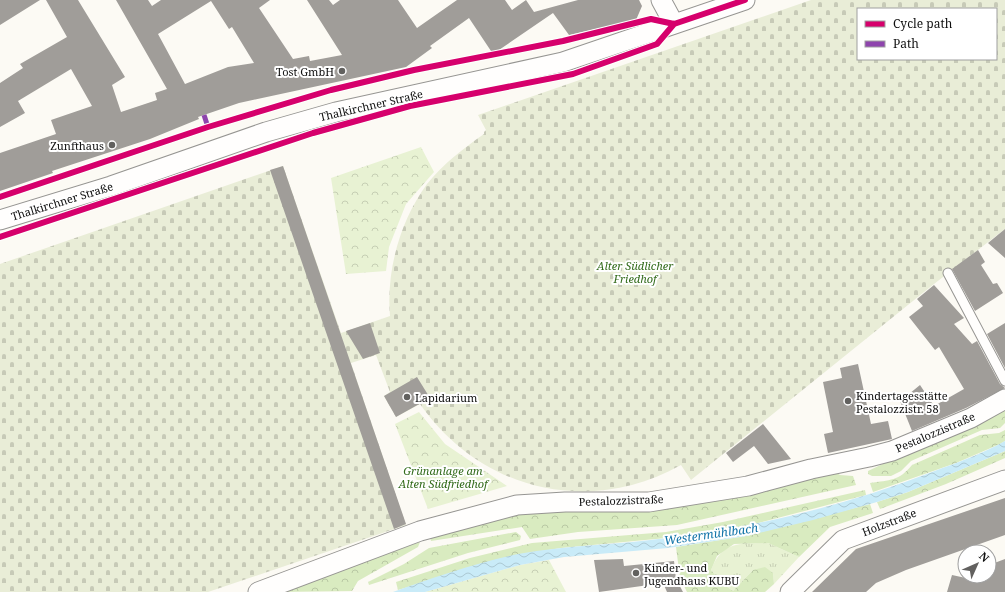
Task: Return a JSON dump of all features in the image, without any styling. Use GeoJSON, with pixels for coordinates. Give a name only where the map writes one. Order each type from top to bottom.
{"type":"FeatureCollection","features":[{"type":"Feature","properties":{"kind":"street"},"geometry":{"type":"LineString","coordinates":[[661,0],[674,24]]}},
{"type":"Feature","properties":{"kind":"street","name":"Thalkirchner Straße"},"geometry":{"type":"LineString","coordinates":[[0,220],[111,186],[266,132],[336,112],[563,62],[745,0]]}},
{"type":"Feature","properties":{"kind":"street","name":"Pestalozzistraße"},"geometry":{"type":"LineString","coordinates":[[258,592],[420,531],[517,505],[565,502],[650,502],[748,486],[811,469],[869,457],[892,451],[971,418],[1005,399]]}},
{"type":"Feature","properties":{"kind":"street","name":"Holzstraße"},"geometry":{"type":"LineString","coordinates":[[790,592],[843,540],[1005,480]]}},
{"type":"Feature","properties":{"kind":"lane"},"geometry":{"type":"LineString","coordinates":[[948,273],[1005,380]]}},
{"type":"Feature","properties":{"kind":"green space","name":"Alter Südlicher Friedhof"},"geometry":{"type":"Polygon","coordinates":[[[811,0],[1005,0],[1005,229],[934,284],[691,480],[681,465],[646,481],[609,490],[573,491],[538,486],[504,475],[473,457],[445,433],[420,404],[396,417],[384,396],[390,392],[376,355],[351,363],[406,525],[208,592],[0,592],[0,264],[283,166],[341,333],[390,316],[389,299],[393,264],[402,230],[417,198],[440,170],[484,134],[486,130],[478,115],[811,0]]]}},
{"type":"Feature","properties":{"kind":"green space"},"geometry":{"type":"Polygon","coordinates":[[[421,147],[434,172],[406,204],[389,247],[386,271],[346,274],[331,178],[421,147]]]}},
{"type":"Feature","properties":{"kind":"green space"},"geometry":{"type":"Polygon","coordinates":[[[1005,406],[1005,423],[1000,428],[982,430],[911,461],[901,471],[891,476],[872,476],[868,474],[868,471],[1005,406]]]}},
{"type":"Feature","properties":{"kind":"green space","name":"Grünanlage am Alten Südfriedhof"},"geometry":{"type":"Polygon","coordinates":[[[419,412],[445,444],[507,486],[428,509],[395,424],[419,412]]]}},
{"type":"Feature","properties":{"kind":"green space"},"geometry":{"type":"Polygon","coordinates":[[[1005,430],[1005,441],[1000,444],[956,463],[873,492],[870,483],[894,479],[903,474],[912,465],[980,435],[999,433],[1005,430]]]}},
{"type":"Feature","properties":{"kind":"green space"},"geometry":{"type":"Polygon","coordinates":[[[1005,451],[1005,458],[946,484],[880,509],[877,502],[908,492],[1005,451]]]}},
{"type":"Feature","properties":{"kind":"green space"},"geometry":{"type":"Polygon","coordinates":[[[837,473],[840,475],[853,476],[856,485],[677,525],[578,532],[530,539],[522,527],[431,541],[430,537],[507,515],[837,473]]]}},
{"type":"Feature","properties":{"kind":"green space"},"geometry":{"type":"Polygon","coordinates":[[[865,490],[866,495],[743,527],[666,538],[561,548],[517,555],[398,590],[396,582],[470,558],[532,543],[666,532],[723,522],[865,490]]]}},
{"type":"Feature","properties":{"kind":"green space"},"geometry":{"type":"Polygon","coordinates":[[[870,504],[873,513],[830,527],[799,557],[768,543],[734,544],[717,556],[711,570],[723,584],[733,591],[753,570],[765,567],[773,573],[774,584],[765,592],[687,592],[680,578],[676,547],[746,536],[870,504]]]}},
{"type":"Feature","properties":{"kind":"green space"},"geometry":{"type":"Polygon","coordinates":[[[516,532],[521,536],[520,540],[468,553],[369,585],[368,582],[404,564],[429,548],[516,532]]]}},
{"type":"Feature","properties":{"kind":"green space"},"geometry":{"type":"Polygon","coordinates":[[[420,542],[418,547],[358,581],[352,591],[277,592],[420,542]]]}},
{"type":"Feature","properties":{"kind":"green space"},"geometry":{"type":"Polygon","coordinates":[[[768,543],[799,557],[774,584],[773,573],[753,570],[733,591],[723,584],[711,570],[721,553],[727,549],[741,544],[768,543]]]}},
{"type":"Feature","properties":{"kind":"green space"},"geometry":{"type":"Polygon","coordinates":[[[549,560],[566,592],[425,592],[520,565],[549,560]]]}},
{"type":"Feature","properties":{"kind":"water","name":"Westermühlbach"},"geometry":{"type":"Polygon","coordinates":[[[1005,441],[1005,451],[908,492],[813,520],[746,536],[668,548],[564,557],[520,565],[425,592],[393,592],[471,566],[518,554],[701,533],[734,528],[801,513],[867,495],[900,484],[969,458],[1005,441]]]}},
{"type":"Feature","properties":{"kind":"building"},"geometry":{"type":"Polygon","coordinates":[[[0,0],[40,0],[0,25],[0,0]]]}},
{"type":"Feature","properties":{"kind":"building"},"geometry":{"type":"Polygon","coordinates":[[[46,0],[78,0],[125,77],[112,85],[121,112],[157,100],[155,93],[167,89],[116,0],[148,0],[152,6],[161,0],[270,0],[259,8],[293,59],[309,56],[310,61],[342,55],[307,0],[329,0],[333,5],[340,0],[398,0],[417,28],[457,0],[505,0],[512,10],[526,0],[534,12],[578,0],[639,0],[642,6],[636,20],[569,35],[553,13],[493,54],[469,18],[430,46],[432,48],[406,67],[239,103],[198,117],[199,119],[150,139],[52,171],[53,173],[0,191],[0,153],[56,134],[51,120],[92,106],[71,69],[18,101],[25,113],[0,127],[0,83],[23,68],[20,64],[67,37],[46,0]],[[211,1],[158,34],[185,84],[228,67],[254,63],[232,27],[229,29],[211,1]]]}},
{"type":"Feature","properties":{"kind":"building"},"geometry":{"type":"Polygon","coordinates":[[[283,166],[406,524],[394,529],[270,170],[283,166]]]}},
{"type":"Feature","properties":{"kind":"building"},"geometry":{"type":"Polygon","coordinates":[[[1005,229],[1005,258],[988,243],[1005,229]]]}},
{"type":"Feature","properties":{"kind":"building"},"geometry":{"type":"Polygon","coordinates":[[[978,250],[985,262],[981,265],[993,284],[997,283],[1003,293],[975,311],[952,269],[978,250]]]}},
{"type":"Feature","properties":{"kind":"building"},"geometry":{"type":"Polygon","coordinates":[[[934,285],[964,318],[954,324],[972,344],[977,341],[1000,384],[1005,388],[966,408],[912,431],[900,401],[920,385],[934,406],[964,389],[939,347],[935,350],[909,317],[923,306],[917,299],[934,285]]]}},
{"type":"Feature","properties":{"kind":"building"},"geometry":{"type":"Polygon","coordinates":[[[370,323],[380,353],[363,359],[346,331],[370,323]]]}},
{"type":"Feature","properties":{"kind":"building"},"geometry":{"type":"Polygon","coordinates":[[[1005,323],[1005,368],[987,334],[1005,323]]]}},
{"type":"Feature","properties":{"kind":"building"},"geometry":{"type":"Polygon","coordinates":[[[858,364],[871,424],[888,421],[892,439],[828,453],[824,434],[833,432],[823,382],[842,378],[840,368],[858,364]]]}},
{"type":"Feature","properties":{"kind":"building","name":"Lapidarium"},"geometry":{"type":"Polygon","coordinates":[[[417,377],[430,398],[396,417],[384,396],[417,377]]]}},
{"type":"Feature","properties":{"kind":"building"},"geometry":{"type":"Polygon","coordinates":[[[763,424],[791,459],[768,464],[754,446],[733,462],[726,453],[763,424]]]}},
{"type":"Feature","properties":{"kind":"building"},"geometry":{"type":"Polygon","coordinates":[[[1005,498],[1005,535],[980,544],[957,544],[957,552],[906,570],[876,583],[866,592],[812,592],[856,549],[1005,498]]]}},
{"type":"Feature","properties":{"kind":"building","name":"Kinder- und Jugendhaus KUBU"},"geometry":{"type":"Polygon","coordinates":[[[623,559],[624,566],[674,561],[676,579],[683,592],[667,592],[663,583],[599,592],[594,560],[623,559]]]}},
{"type":"Feature","properties":{"kind":"building"},"geometry":{"type":"Polygon","coordinates":[[[1005,559],[1005,592],[947,592],[952,575],[957,576],[957,584],[997,584],[997,562],[1005,559]]]}},
{"type":"Feature","properties":{"kind":"marked path"},"geometry":{"type":"LineString","coordinates":[[204,115],[208,127]]}},
{"type":"Feature","properties":{"kind":"cycle path"},"geometry":{"type":"LineString","coordinates":[[0,197],[208,127],[331,90],[414,70],[563,41],[651,19],[674,24],[745,0]]}},
{"type":"Feature","properties":{"kind":"cycle path"},"geometry":{"type":"LineString","coordinates":[[0,237],[313,133],[410,106],[573,74],[657,44],[674,24]]}},
{"type":"Feature","properties":{"kind":"place","name":"Tost GmbH"},"geometry":{"type":"Point","coordinates":[342,71]}},
{"type":"Feature","properties":{"kind":"place","name":"Zunfthaus"},"geometry":{"type":"Point","coordinates":[112,145]}},
{"type":"Feature","properties":{"kind":"place","name":"Lapidarium"},"geometry":{"type":"Point","coordinates":[407,397]}},
{"type":"Feature","properties":{"kind":"place","name":"Kindertagesstätte Pestalozzistr. 58"},"geometry":{"type":"Point","coordinates":[848,401]}},
{"type":"Feature","properties":{"kind":"place","name":"Kinder- und Jugendhaus KUBU"},"geometry":{"type":"Point","coordinates":[636,573]}}]}
